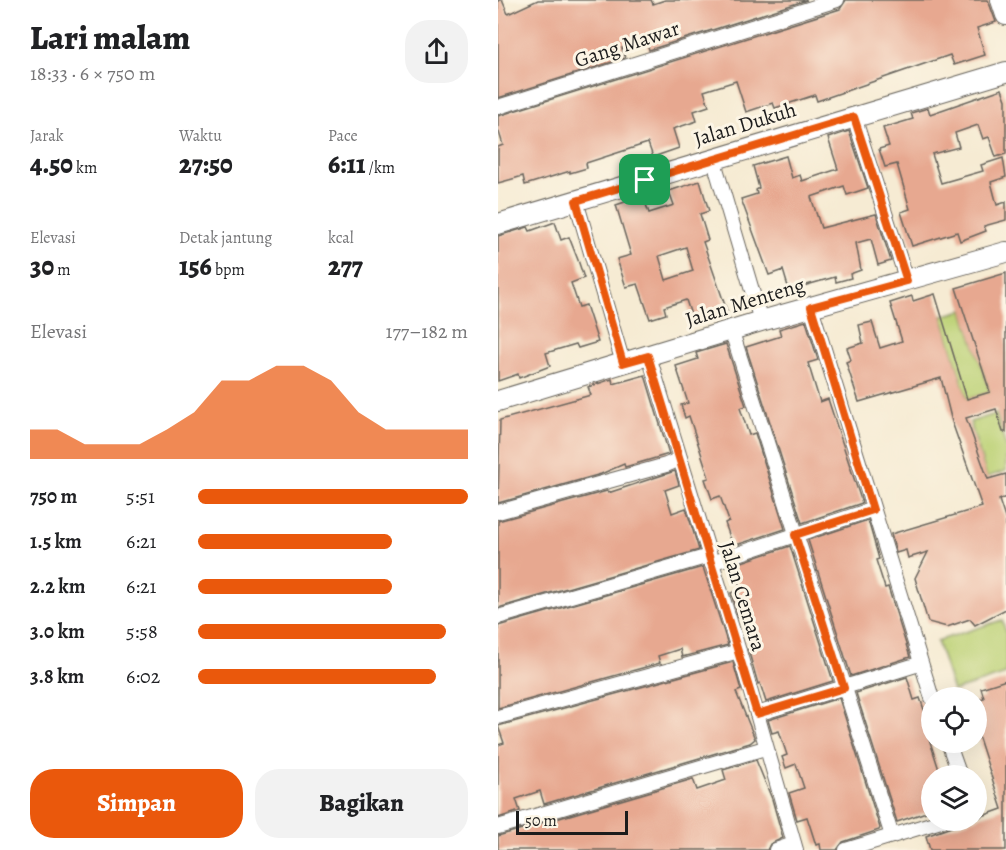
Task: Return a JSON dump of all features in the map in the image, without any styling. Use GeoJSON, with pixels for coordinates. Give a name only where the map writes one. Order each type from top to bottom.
{"type":"FeatureCollection","features":[{"type":"Feature","properties":{"kind":"street","name":"Gang Mawar"},"geometry":{"type":"LineString","coordinates":[[498,107],[837,0]]}},
{"type":"Feature","properties":{"kind":"street"},"geometry":{"type":"LineString","coordinates":[[1001,0],[1006,15]]}},
{"type":"Feature","properties":{"kind":"street","name":"Jalan Dukuh"},"geometry":{"type":"LineString","coordinates":[[498,224],[1006,72]]}},
{"type":"Feature","properties":{"kind":"street"},"geometry":{"type":"LineString","coordinates":[[854,117],[907,281]]}},
{"type":"Feature","properties":{"kind":"street"},"geometry":{"type":"LineString","coordinates":[[713,158],[761,321]]}},
{"type":"Feature","properties":{"kind":"street"},"geometry":{"type":"LineString","coordinates":[[576,201],[623,363]]}},
{"type":"Feature","properties":{"kind":"street","name":"Jalan Menteng"},"geometry":{"type":"LineString","coordinates":[[498,401],[732,332],[761,321],[1006,252]]}},
{"type":"Feature","properties":{"kind":"street"},"geometry":{"type":"LineString","coordinates":[[811,307],[928,687]]}},
{"type":"Feature","properties":{"kind":"street"},"geometry":{"type":"LineString","coordinates":[[732,332],[891,836]]}},
{"type":"Feature","properties":{"kind":"street","name":"Jalan Cemara"},"geometry":{"type":"LineString","coordinates":[[648,356],[739,651],[795,847]]}},
{"type":"Feature","properties":{"kind":"street"},"geometry":{"type":"LineString","coordinates":[[498,512],[666,465],[680,459]]}},
{"type":"Feature","properties":{"kind":"street"},"geometry":{"type":"LineString","coordinates":[[498,617],[710,560],[873,510]]}},
{"type":"Feature","properties":{"kind":"street"},"geometry":{"type":"LineString","coordinates":[[498,717],[739,651]]}},
{"type":"Feature","properties":{"kind":"street"},"geometry":{"type":"LineString","coordinates":[[757,714],[919,664]]}},
{"type":"Feature","properties":{"kind":"street"},"geometry":{"type":"LineString","coordinates":[[498,827],[765,748]]}},
{"type":"Feature","properties":{"kind":"street"},"geometry":{"type":"LineString","coordinates":[[846,850],[921,827]]}},
{"type":"Feature","properties":{"kind":"street"},"geometry":{"type":"LineString","coordinates":[[777,850],[795,847]]}},
{"type":"Feature","properties":{"kind":"green space"},"geometry":{"type":"Polygon","coordinates":[[[963,310],[990,392],[967,399],[942,316],[963,310]]]}},
{"type":"Feature","properties":{"kind":"green space"},"geometry":{"type":"Polygon","coordinates":[[[996,414],[1006,447],[1006,471],[987,477],[970,422],[996,414]]]}},
{"type":"Feature","properties":{"kind":"green space"},"geometry":{"type":"Polygon","coordinates":[[[1002,620],[1006,632],[1006,674],[965,687],[952,687],[937,641],[1002,620]]]}},
{"type":"Feature","properties":{"kind":"building"},"geometry":{"type":"Polygon","coordinates":[[[498,0],[502,0],[508,14],[538,0],[651,0],[653,4],[665,0],[807,0],[649,50],[646,39],[622,48],[625,58],[498,98],[498,0]]]}},
{"type":"Feature","properties":{"kind":"building"},"geometry":{"type":"Polygon","coordinates":[[[846,0],[988,0],[996,22],[977,28],[985,55],[954,65],[950,55],[817,101],[815,95],[775,108],[773,103],[746,112],[736,81],[704,91],[709,106],[694,111],[697,121],[673,129],[679,148],[653,157],[648,143],[586,163],[587,168],[525,185],[523,176],[498,183],[498,147],[503,145],[498,129],[498,116],[840,9],[846,0]]]}},
{"type":"Feature","properties":{"kind":"building"},"geometry":{"type":"Polygon","coordinates":[[[1002,89],[1006,100],[1006,154],[996,157],[989,137],[983,139],[978,125],[955,133],[959,147],[932,154],[941,183],[983,171],[981,165],[1003,158],[1006,177],[991,182],[997,205],[1006,202],[1006,220],[984,226],[986,231],[960,241],[957,232],[912,246],[901,212],[910,209],[897,164],[885,167],[879,149],[889,146],[883,128],[913,119],[911,113],[928,108],[930,114],[1002,89]]]}},
{"type":"Feature","properties":{"kind":"building"},"geometry":{"type":"Polygon","coordinates":[[[849,131],[868,188],[847,195],[844,186],[811,197],[821,228],[876,214],[891,261],[878,265],[871,239],[856,243],[861,270],[850,274],[851,278],[836,282],[835,277],[789,290],[783,270],[769,275],[741,199],[757,194],[756,190],[759,188],[753,166],[786,156],[792,178],[800,175],[802,181],[838,169],[828,138],[849,131]]]}},
{"type":"Feature","properties":{"kind":"building"},"geometry":{"type":"Polygon","coordinates":[[[700,181],[709,211],[700,214],[708,240],[703,242],[728,314],[714,318],[713,314],[693,321],[686,300],[664,307],[666,314],[650,319],[638,284],[626,287],[617,259],[631,255],[616,205],[643,196],[649,213],[674,205],[669,191],[700,181]],[[686,247],[659,256],[666,280],[693,271],[686,247]]]}},
{"type":"Feature","properties":{"kind":"building"},"geometry":{"type":"Polygon","coordinates":[[[555,222],[561,240],[569,237],[578,260],[584,278],[571,283],[579,307],[586,305],[598,342],[578,348],[576,344],[546,353],[550,366],[519,378],[518,374],[498,381],[498,236],[528,227],[530,231],[555,222]]]}},
{"type":"Feature","properties":{"kind":"building"},"geometry":{"type":"Polygon","coordinates":[[[1006,273],[1006,432],[1003,432],[996,409],[966,418],[988,479],[1006,474],[1006,497],[999,500],[1006,521],[1006,609],[975,625],[970,619],[947,627],[928,622],[915,578],[928,552],[908,558],[906,550],[896,553],[891,534],[982,507],[952,422],[941,378],[859,402],[846,362],[851,360],[847,348],[863,343],[859,325],[872,322],[880,348],[902,341],[890,303],[912,296],[913,301],[935,294],[967,399],[990,392],[956,288],[1006,273]]]}},
{"type":"Feature","properties":{"kind":"building"},"geometry":{"type":"Polygon","coordinates":[[[806,321],[818,360],[808,363],[820,402],[828,399],[862,503],[802,523],[746,347],[781,336],[779,329],[806,321]]]}},
{"type":"Feature","properties":{"kind":"building"},"geometry":{"type":"Polygon","coordinates":[[[726,344],[746,406],[740,408],[749,435],[755,433],[785,529],[733,546],[725,523],[729,521],[720,496],[712,499],[705,479],[709,478],[689,416],[685,418],[681,405],[688,403],[676,366],[698,359],[696,353],[726,344]]]}},
{"type":"Feature","properties":{"kind":"building"},"geometry":{"type":"Polygon","coordinates":[[[645,375],[669,454],[625,467],[624,464],[601,474],[498,503],[500,420],[591,395],[588,387],[612,379],[613,384],[645,375]]]}},
{"type":"Feature","properties":{"kind":"building"},"geometry":{"type":"Polygon","coordinates":[[[675,471],[679,485],[665,490],[672,513],[686,508],[699,550],[498,608],[498,521],[607,491],[608,493],[675,471]]]}},
{"type":"Feature","properties":{"kind":"building"},"geometry":{"type":"Polygon","coordinates":[[[868,520],[879,559],[876,560],[885,588],[888,587],[910,657],[851,676],[808,540],[868,520]]]}},
{"type":"Feature","properties":{"kind":"building"},"geometry":{"type":"Polygon","coordinates":[[[790,546],[833,681],[766,702],[748,649],[757,646],[746,614],[738,617],[731,593],[741,589],[733,565],[790,546]]]}},
{"type":"Feature","properties":{"kind":"building"},"geometry":{"type":"Polygon","coordinates":[[[703,567],[728,645],[682,657],[680,649],[658,656],[660,663],[498,708],[498,626],[703,567]]]}},
{"type":"Feature","properties":{"kind":"building"},"geometry":{"type":"Polygon","coordinates":[[[733,662],[741,690],[736,692],[755,739],[750,743],[544,804],[540,791],[516,799],[520,811],[498,818],[498,745],[504,743],[498,726],[733,662]]]}},
{"type":"Feature","properties":{"kind":"building"},"geometry":{"type":"Polygon","coordinates":[[[907,677],[914,700],[920,698],[921,753],[934,753],[937,765],[921,765],[921,814],[897,822],[856,693],[907,677]]]}},
{"type":"Feature","properties":{"kind":"building"},"geometry":{"type":"Polygon","coordinates":[[[1006,680],[1006,850],[930,850],[926,836],[940,831],[987,831],[987,814],[1002,809],[984,753],[987,753],[987,687],[984,687],[1006,680]]]}},
{"type":"Feature","properties":{"kind":"building"},"geometry":{"type":"Polygon","coordinates":[[[839,698],[880,828],[843,842],[837,850],[821,850],[820,844],[816,845],[807,817],[797,820],[789,793],[804,788],[796,764],[786,768],[782,757],[787,755],[779,731],[772,733],[768,720],[839,698]]]}},
{"type":"Feature","properties":{"kind":"building"},"geometry":{"type":"Polygon","coordinates":[[[756,760],[772,799],[783,838],[770,844],[767,850],[498,850],[498,836],[693,779],[697,790],[726,780],[723,770],[756,760]]]}},
{"type":"Feature","properties":{"kind":"route"},"geometry":{"type":"LineString","coordinates":[[854,117],[907,281],[811,307],[868,487],[873,510],[795,535],[844,688],[757,714],[648,356],[623,363],[576,201],[645,180],[854,117]]}}]}
